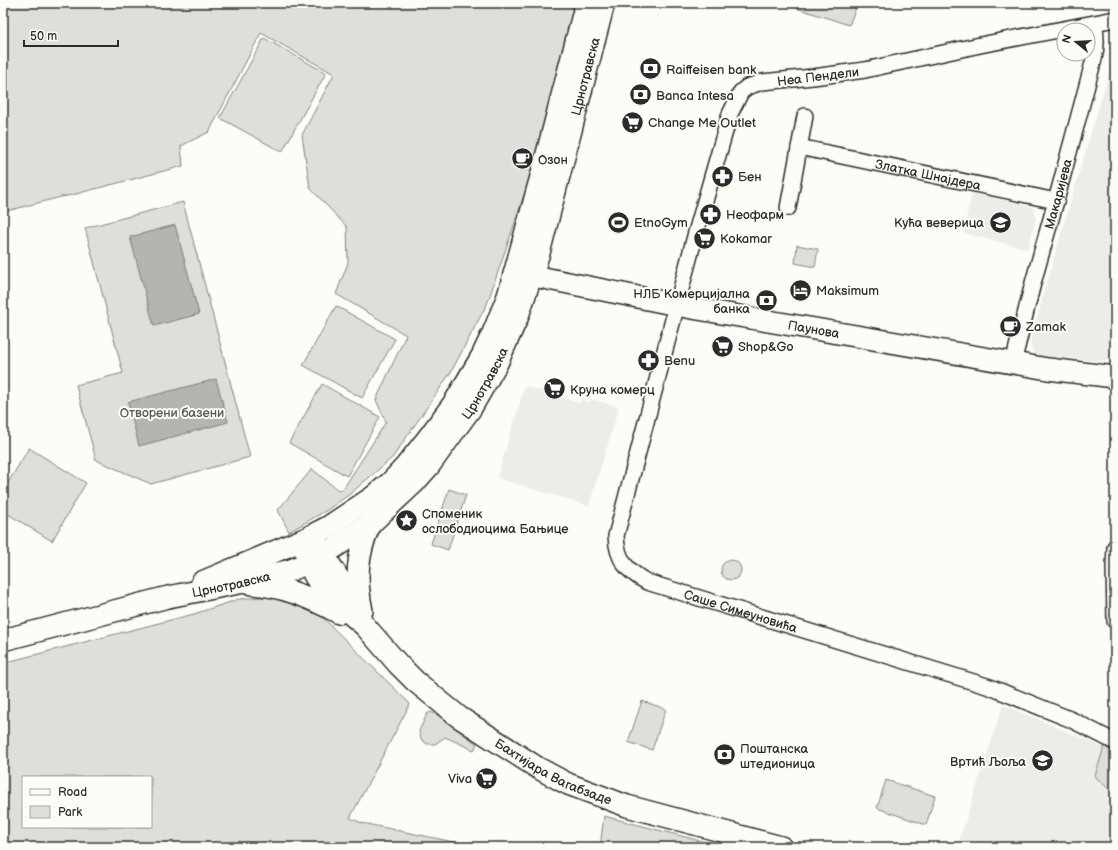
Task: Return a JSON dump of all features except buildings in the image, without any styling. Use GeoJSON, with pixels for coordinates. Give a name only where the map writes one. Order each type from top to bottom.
{"type":"FeatureCollection","features":[{"type":"Feature","properties":{"kind":"main road","name":"Црнотравска"},"geometry":{"type":"LineString","coordinates":[[3,640],[168,597],[239,583],[291,570],[316,559],[370,524],[429,466],[485,386],[508,342],[518,316],[523,274],[542,173],[586,3]]}},
{"type":"Feature","properties":{"kind":"main road","name":"Црнотравска"},"geometry":{"type":"LineString","coordinates":[[168,597],[242,564],[308,538],[328,527],[373,498],[391,482],[428,438],[454,402],[482,356],[508,296],[523,274],[604,3]]}},
{"type":"Feature","properties":{"kind":"main road","name":"Паунова"},"geometry":{"type":"LineString","coordinates":[[523,274],[677,305],[1012,364],[1115,378]]}},
{"type":"Feature","properties":{"kind":"main road"},"geometry":{"type":"LineString","coordinates":[[365,626],[359,592],[359,557],[370,524]]}},
{"type":"Feature","properties":{"kind":"main road","name":"Бахтијара Вагабзаде"},"geometry":{"type":"LineString","coordinates":[[308,538],[316,559],[314,575],[323,589],[340,606],[365,626],[398,664],[430,694],[459,717],[538,768],[580,789],[627,806],[781,847]]}},
{"type":"Feature","properties":{"kind":"main road"},"geometry":{"type":"LineString","coordinates":[[239,583],[268,585],[294,593],[320,603],[365,626]]}},
{"type":"Feature","properties":{"kind":"street","name":"Неа Пендели"},"geometry":{"type":"LineString","coordinates":[[1096,24],[1115,19]]}},
{"type":"Feature","properties":{"kind":"street","name":"Неа Пендели"},"geometry":{"type":"LineString","coordinates":[[677,305],[730,114],[741,92],[747,87],[762,82],[865,70],[980,45],[1056,31]]}},
{"type":"Feature","properties":{"kind":"street","name":"Макаријева"},"geometry":{"type":"LineString","coordinates":[[1096,33],[1096,51]]}},
{"type":"Feature","properties":{"kind":"street","name":"Макаријева"},"geometry":{"type":"LineString","coordinates":[[1012,364],[1093,62]]}},
{"type":"Feature","properties":{"kind":"street"},"geometry":{"type":"LineString","coordinates":[[788,208],[805,116]]}},
{"type":"Feature","properties":{"kind":"street","name":"Златка Шнајдера"},"geometry":{"type":"LineString","coordinates":[[799,147],[1056,201]]}},
{"type":"Feature","properties":{"kind":"street","name":"Саше Симеуновића"},"geometry":{"type":"LineString","coordinates":[[677,305],[616,536],[617,548],[621,559],[633,573],[647,582],[657,586],[990,687],[1072,720],[1115,742]]}},
{"type":"Feature","properties":{"kind":"street"},"geometry":{"type":"LineString","coordinates":[[1115,547],[1115,621]]}},
{"type":"Feature","properties":{"kind":"shaded area"},"geometry":{"type":"Polygon","coordinates":[[[1115,53],[1115,362],[1050,357],[1034,354],[1030,342],[1115,53]]]}},
{"type":"Feature","properties":{"kind":"shaded area","name":"Кућа веверица"},"geometry":{"type":"Polygon","coordinates":[[[972,193],[1030,206],[1034,209],[1036,218],[1028,249],[963,233],[972,193]]]}},
{"type":"Feature","properties":{"kind":"shaded area"},"geometry":{"type":"Polygon","coordinates":[[[175,225],[199,314],[154,326],[130,237],[175,225]]]}},
{"type":"Feature","properties":{"kind":"shaded area"},"geometry":{"type":"Polygon","coordinates":[[[216,379],[228,422],[139,446],[128,402],[216,379]]]}},
{"type":"Feature","properties":{"kind":"shaded area"},"geometry":{"type":"Polygon","coordinates":[[[525,386],[579,403],[581,400],[590,402],[591,399],[619,407],[589,506],[497,478],[525,386]]]}},
{"type":"Feature","properties":{"kind":"shaded area","name":"Вртић Љоља"},"geometry":{"type":"Polygon","coordinates":[[[1003,705],[1104,747],[1095,776],[1115,795],[1115,847],[957,847],[1003,705]]]}},
{"type":"Feature","properties":{"kind":"green space"},"geometry":{"type":"Polygon","coordinates":[[[3,3],[577,3],[528,184],[487,304],[451,372],[393,457],[350,494],[327,510],[289,532],[278,510],[312,469],[338,490],[343,489],[386,422],[376,400],[406,335],[336,294],[348,263],[347,227],[310,188],[302,135],[334,74],[261,33],[209,132],[181,146],[183,166],[3,212],[3,3]]]}},
{"type":"Feature","properties":{"kind":"green space"},"geometry":{"type":"Polygon","coordinates":[[[781,3],[858,3],[849,25],[781,3]]]}},
{"type":"Feature","properties":{"kind":"green space"},"geometry":{"type":"Polygon","coordinates":[[[264,38],[326,73],[282,152],[220,118],[264,38]]]}},
{"type":"Feature","properties":{"kind":"green space","name":"Отворени базени"},"geometry":{"type":"Polygon","coordinates":[[[183,202],[250,457],[151,484],[96,460],[76,385],[123,373],[85,228],[183,202]]]}},
{"type":"Feature","properties":{"kind":"green space"},"geometry":{"type":"Polygon","coordinates":[[[797,245],[818,249],[815,267],[795,263],[797,245]]]}},
{"type":"Feature","properties":{"kind":"green space"},"geometry":{"type":"Polygon","coordinates":[[[336,306],[395,339],[362,398],[303,365],[336,306]]]}},
{"type":"Feature","properties":{"kind":"green space"},"geometry":{"type":"Polygon","coordinates":[[[322,384],[380,417],[347,476],[289,443],[322,384]]]}},
{"type":"Feature","properties":{"kind":"green space"},"geometry":{"type":"Polygon","coordinates":[[[29,448],[86,483],[52,541],[3,511],[3,491],[29,448]]]}},
{"type":"Feature","properties":{"kind":"green space"},"geometry":{"type":"Polygon","coordinates":[[[449,489],[466,495],[448,550],[431,544],[449,489]]]}},
{"type":"Feature","properties":{"kind":"green space"},"geometry":{"type":"Polygon","coordinates":[[[731,560],[738,563],[741,570],[738,577],[731,580],[724,577],[721,570],[724,563],[731,560]]]}},
{"type":"Feature","properties":{"kind":"green space"},"geometry":{"type":"Polygon","coordinates":[[[261,597],[284,599],[312,607],[410,704],[350,818],[362,823],[449,841],[489,847],[3,847],[3,663],[194,614],[239,599],[261,597]]]}},
{"type":"Feature","properties":{"kind":"green space"},"geometry":{"type":"Polygon","coordinates":[[[642,701],[666,709],[652,750],[628,742],[642,701]]]}},
{"type":"Feature","properties":{"kind":"green space"},"geometry":{"type":"Polygon","coordinates":[[[430,712],[436,714],[477,744],[474,750],[445,737],[435,744],[427,744],[421,739],[419,731],[427,714],[430,712]]]}},
{"type":"Feature","properties":{"kind":"green space"},"geometry":{"type":"Polygon","coordinates":[[[1104,747],[1115,753],[1115,795],[1095,776],[1104,747]]]}},
{"type":"Feature","properties":{"kind":"green space"},"geometry":{"type":"Polygon","coordinates":[[[886,780],[935,796],[926,825],[877,808],[886,780]]]}},
{"type":"Feature","properties":{"kind":"green space"},"geometry":{"type":"Polygon","coordinates":[[[604,816],[724,847],[600,847],[604,816]]]}},
{"type":"Feature","properties":{"kind":"place","name":"Raiffeisen bank"},"geometry":{"type":"Point","coordinates":[650,69]}},
{"type":"Feature","properties":{"kind":"place","name":"Banca Intesa"},"geometry":{"type":"Point","coordinates":[640,95]}},
{"type":"Feature","properties":{"kind":"place","name":"Change Me Outlet"},"geometry":{"type":"Point","coordinates":[632,122]}},
{"type":"Feature","properties":{"kind":"place","name":"Озон"},"geometry":{"type":"Point","coordinates":[522,159]}},
{"type":"Feature","properties":{"kind":"place","name":"Бен"},"geometry":{"type":"Point","coordinates":[722,176]}},
{"type":"Feature","properties":{"kind":"place","name":"Неофарм"},"geometry":{"type":"Point","coordinates":[711,214]}},
{"type":"Feature","properties":{"kind":"place","name":"EtnoGym"},"geometry":{"type":"Point","coordinates":[619,222]}},
{"type":"Feature","properties":{"kind":"place","name":"Кућа веверица"},"geometry":{"type":"Point","coordinates":[1000,222]}},
{"type":"Feature","properties":{"kind":"place","name":"Kokamar"},"geometry":{"type":"Point","coordinates":[705,238]}},
{"type":"Feature","properties":{"kind":"place","name":"Maksimum"},"geometry":{"type":"Point","coordinates":[801,290]}},
{"type":"Feature","properties":{"kind":"place","name":"НЛБ Комерцијална банка"},"geometry":{"type":"Point","coordinates":[766,300]}},
{"type":"Feature","properties":{"kind":"place","name":"Zamak"},"geometry":{"type":"Point","coordinates":[1011,326]}},
{"type":"Feature","properties":{"kind":"place","name":"Shop&Go"},"geometry":{"type":"Point","coordinates":[723,346]}},
{"type":"Feature","properties":{"kind":"place","name":"Benu"},"geometry":{"type":"Point","coordinates":[649,360]}},
{"type":"Feature","properties":{"kind":"place","name":"Круна комерц"},"geometry":{"type":"Point","coordinates":[555,389]}},
{"type":"Feature","properties":{"kind":"place","name":"Споменик ослободиоцима Бањице"},"geometry":{"type":"Point","coordinates":[407,520]}},
{"type":"Feature","properties":{"kind":"place","name":"Поштанска штедионица"},"geometry":{"type":"Point","coordinates":[725,755]}},
{"type":"Feature","properties":{"kind":"place","name":"Вртић Љоља"},"geometry":{"type":"Point","coordinates":[1042,761]}},
{"type":"Feature","properties":{"kind":"place","name":"Viva"},"geometry":{"type":"Point","coordinates":[487,778]}}]}
